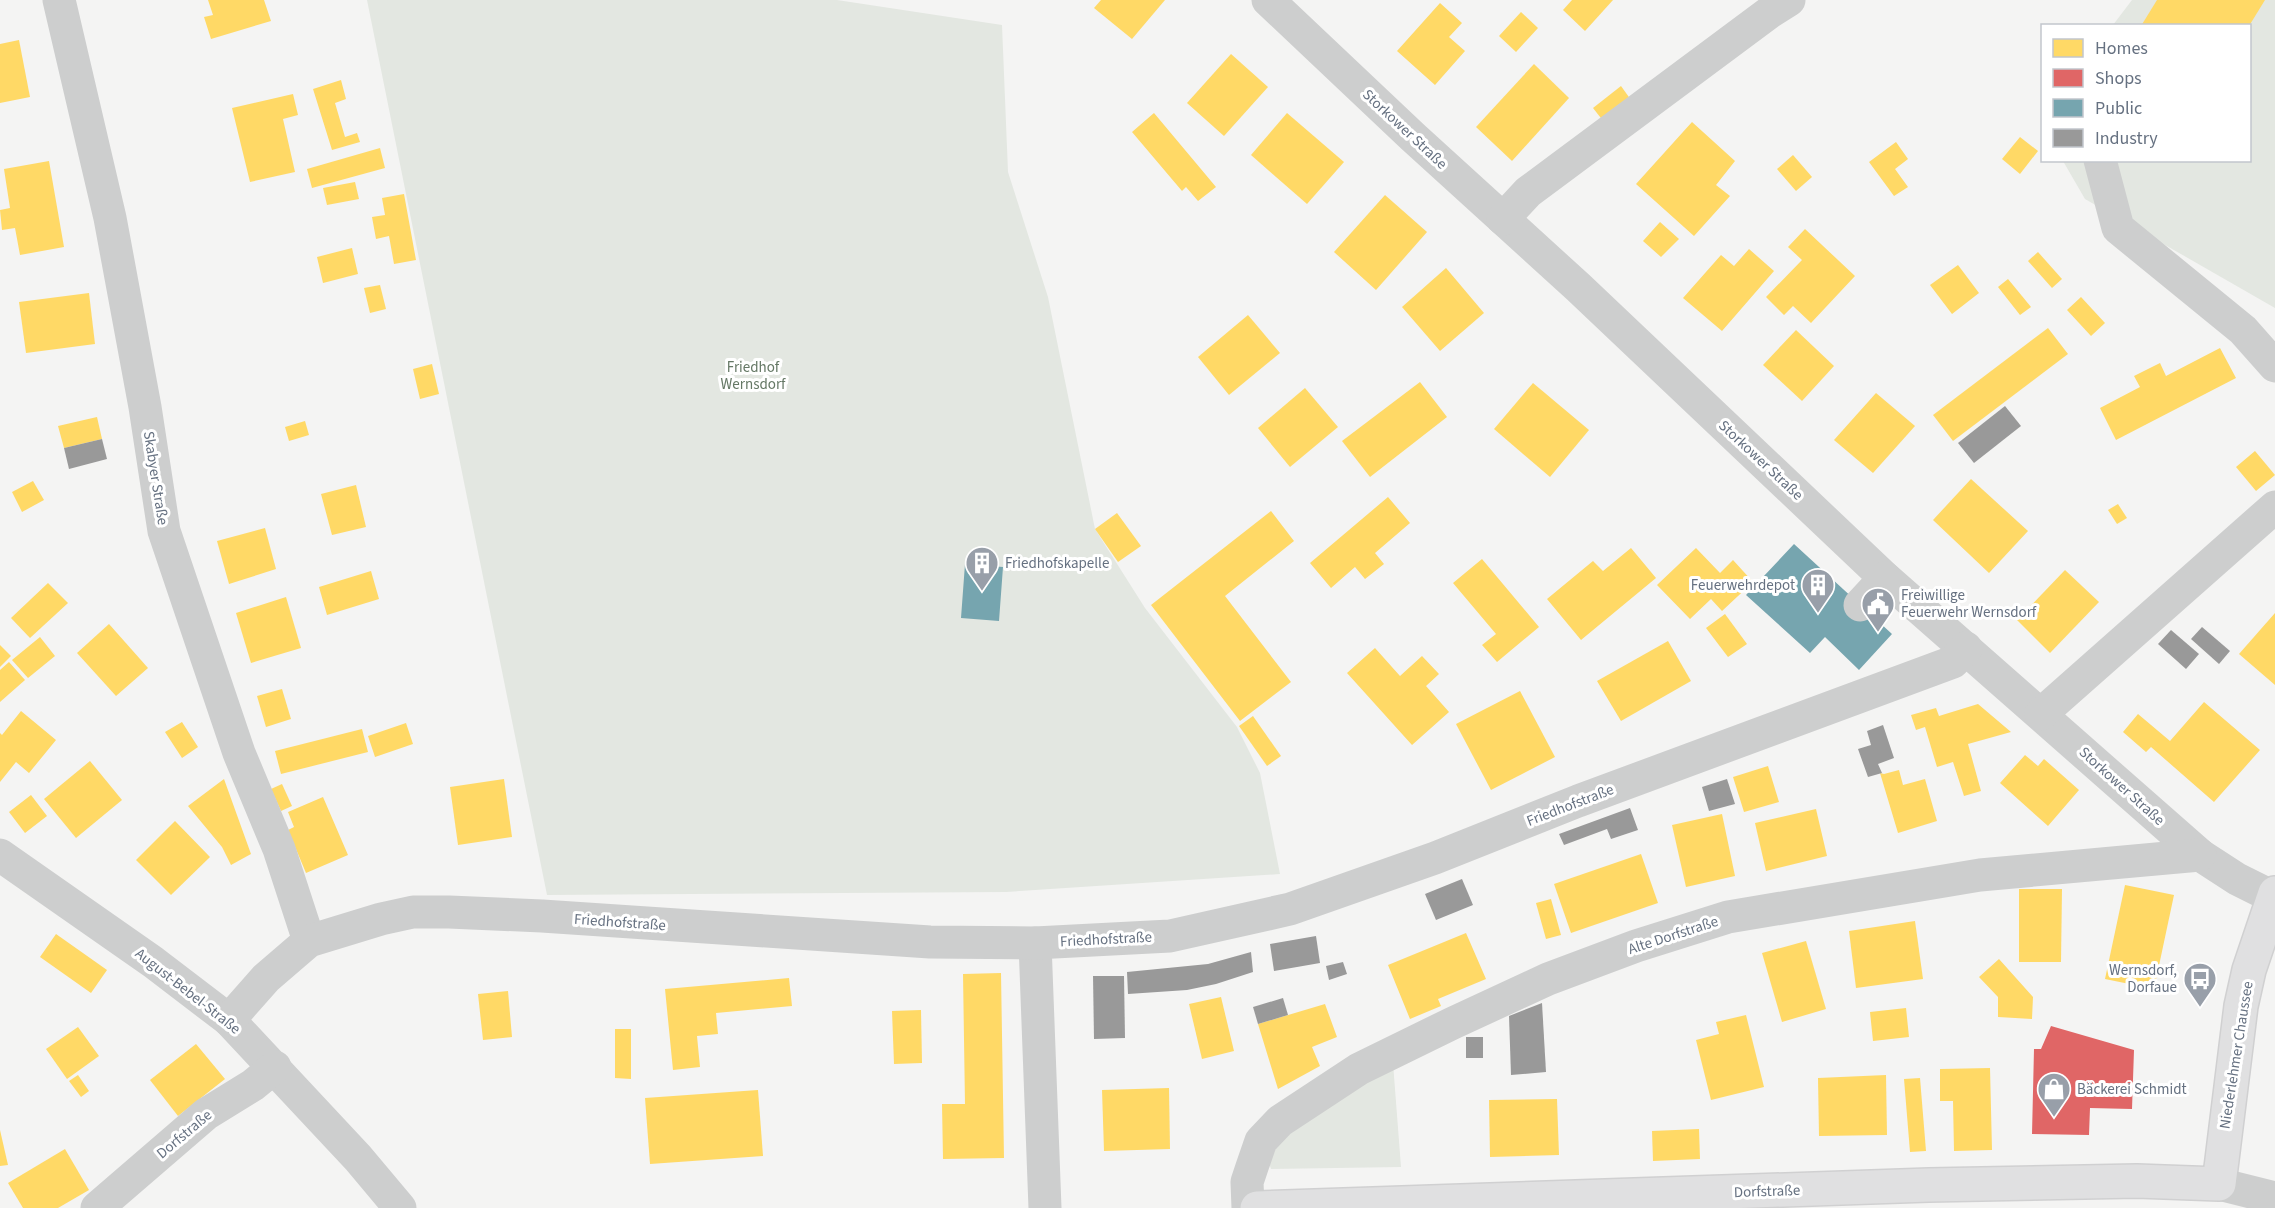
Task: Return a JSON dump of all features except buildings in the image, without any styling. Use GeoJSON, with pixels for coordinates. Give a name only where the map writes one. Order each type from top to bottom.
{"type":"FeatureCollection","features":[{"type":"Feature","properties":{"kind":"main road","name":"Niederlehmer Chaussee"},"geometry":{"type":"LineString","coordinates":[[2219,1185],[2241,1006],[2249,970],[2274,895]]}},
{"type":"Feature","properties":{"kind":"main road","name":"Dorfstraße"},"geometry":{"type":"LineString","coordinates":[[1257,1208],[1941,1185],[2137,1181],[2219,1185]]}},
{"type":"Feature","properties":{"kind":"street","name":"Skabyer Straße"},"geometry":{"type":"LineString","coordinates":[[59,0],[110,218],[145,407],[164,531],[239,753],[279,849],[309,941]]}},
{"type":"Feature","properties":{"kind":"street","name":"Storkower Straße"},"geometry":{"type":"LineString","coordinates":[[1268,0],[1578,287],[1886,578],[2200,855],[2233,877],[2274,895]]}},
{"type":"Feature","properties":{"kind":"street"},"geometry":{"type":"LineString","coordinates":[[1503,219],[1527,192],[1789,0]]}},
{"type":"Feature","properties":{"kind":"street"},"geometry":{"type":"LineString","coordinates":[[2101,162],[2118,228],[2243,330],[2275,366]]}},
{"type":"Feature","properties":{"kind":"street"},"geometry":{"type":"LineString","coordinates":[[2041,714],[2275,507]]}},
{"type":"Feature","properties":{"kind":"street"},"geometry":{"type":"LineString","coordinates":[[1860,605],[1886,578]]}},
{"type":"Feature","properties":{"kind":"street","name":"Friedhofstraße"},"geometry":{"type":"LineString","coordinates":[[229,1020],[266,978],[309,941],[381,919],[413,912],[449,912],[930,942],[1035,943],[1170,936],[1290,909],[1435,858],[1578,801],[1953,662],[1966,648]]}},
{"type":"Feature","properties":{"kind":"street","name":"August-Bebel-Straße"},"geometry":{"type":"LineString","coordinates":[[0,855],[153,962],[229,1020],[275,1067],[400,1208]]}},
{"type":"Feature","properties":{"kind":"street","name":"Alte Dorfstraße"},"geometry":{"type":"LineString","coordinates":[[1248,1208],[1247,1182],[1261,1141],[1280,1121],[1359,1069],[1548,979],[1636,946],[1728,917],[1980,874],[2200,855]]}},
{"type":"Feature","properties":{"kind":"street"},"geometry":{"type":"LineString","coordinates":[[1035,943],[1045,1208]]}},
{"type":"Feature","properties":{"kind":"street","name":"Dorfstraße"},"geometry":{"type":"LineString","coordinates":[[97,1208],[206,1114],[253,1085],[275,1067]]}},
{"type":"Feature","properties":{"kind":"street","name":"Dorfstraße"},"geometry":{"type":"LineString","coordinates":[[2219,1185],[2275,1198]]}},
{"type":"Feature","properties":{"kind":"green space","name":"Friedhof Wernsdorf"},"geometry":{"type":"Polygon","coordinates":[[[367,0],[837,0],[1002,25],[1008,172],[1048,297],[1095,529],[1145,608],[1237,727],[1260,773],[1280,874],[1006,892],[547,895],[367,0]]]}},
{"type":"Feature","properties":{"kind":"green space"},"geometry":{"type":"Polygon","coordinates":[[[2132,0],[2275,0],[2275,308],[2085,199],[2064,162],[2251,162],[2251,24],[2114,24],[2132,0]]]}},
{"type":"Feature","properties":{"kind":"green space"},"geometry":{"type":"Polygon","coordinates":[[[1393,1063],[1401,1167],[1271,1169],[1269,1163],[1285,1129],[1393,1063]]]}},
{"type":"Feature","properties":{"kind":"place","name":"Friedhofskapelle"},"geometry":{"type":"Point","coordinates":[982,592]}},
{"type":"Feature","properties":{"kind":"place","name":"Feuerwehrdepot"},"geometry":{"type":"Point","coordinates":[1818,614]}},
{"type":"Feature","properties":{"kind":"place","name":"Freiwillige Feuerwehr Wernsdorf"},"geometry":{"type":"Point","coordinates":[1878,633]}},
{"type":"Feature","properties":{"kind":"place","name":"Wernsdorf, Dorfaue"},"geometry":{"type":"Point","coordinates":[2200,1008]}},
{"type":"Feature","properties":{"kind":"place","name":"Bäckerei Schmidt"},"geometry":{"type":"Point","coordinates":[2054,1118]}}]}
